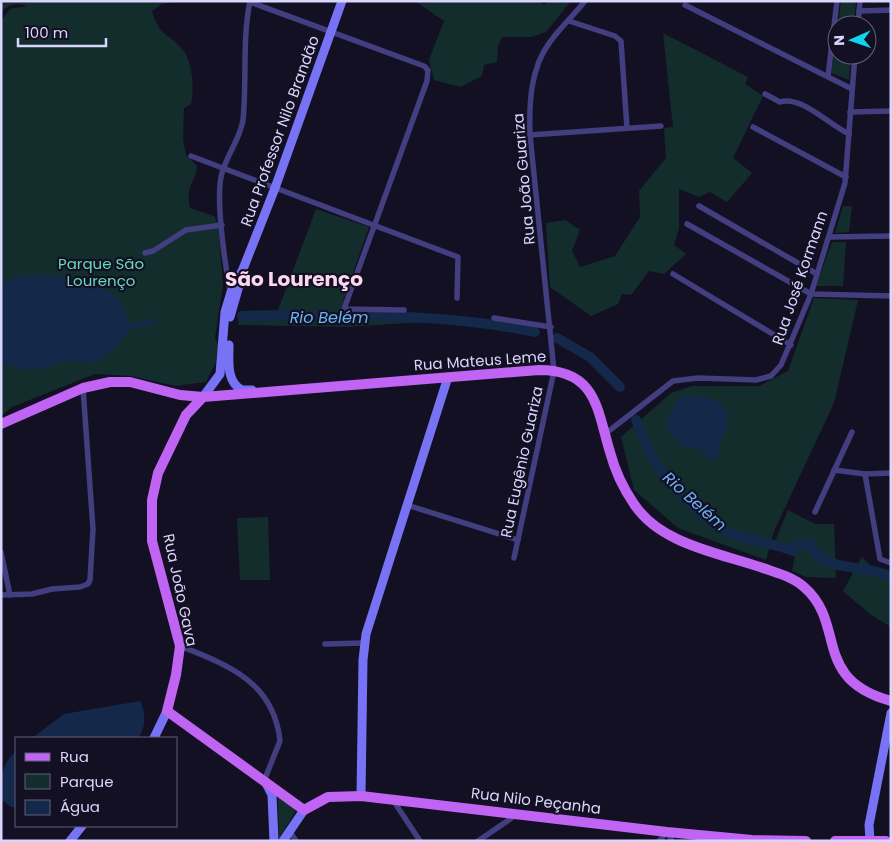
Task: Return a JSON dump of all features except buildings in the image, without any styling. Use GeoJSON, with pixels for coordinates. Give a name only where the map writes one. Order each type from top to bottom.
{"type":"FeatureCollection","features":[{"type":"Feature","properties":{"kind":"main road","name":"Rua Professor Nilo Brandão"},"geometry":{"type":"LineString","coordinates":[[203,397],[220,374],[225,312],[231,292],[243,269],[275,188],[342,1]]}},
{"type":"Feature","properties":{"kind":"main road","name":"Rua Professor Nilo Brandão"},"geometry":{"type":"LineString","coordinates":[[243,269],[241,285],[230,317],[229,374],[235,385],[242,390],[276,393]]}},
{"type":"Feature","properties":{"kind":"main road","name":"Rua Mateus Leme"},"geometry":{"type":"LineString","coordinates":[[1,424],[83,388],[110,382],[130,382],[180,395],[203,397],[276,393],[539,370],[554,371],[575,379],[593,396],[620,480],[637,508],[649,523],[668,536],[775,572],[804,587],[821,610],[832,651],[844,672],[858,688],[891,702]]}},
{"type":"Feature","properties":{"kind":"main road"},"geometry":{"type":"LineString","coordinates":[[361,796],[364,643],[448,377]]}},
{"type":"Feature","properties":{"kind":"main road","name":"Rua Mateus Leme"},"geometry":{"type":"LineString","coordinates":[[110,382],[181,400],[186,404],[188,412]]}},
{"type":"Feature","properties":{"kind":"main road"},"geometry":{"type":"LineString","coordinates":[[188,412],[206,404],[257,398],[276,393]]}},
{"type":"Feature","properties":{"kind":"main road","name":"Rua João Gava"},"geometry":{"type":"LineString","coordinates":[[154,737],[167,711],[180,646],[152,541],[151,509],[158,473],[188,412],[203,397]]}},
{"type":"Feature","properties":{"kind":"main road"},"geometry":{"type":"LineString","coordinates":[[167,711],[304,810]]}},
{"type":"Feature","properties":{"kind":"main road"},"geometry":{"type":"LineString","coordinates":[[870,841],[870,825],[891,713]]}},
{"type":"Feature","properties":{"kind":"main road"},"geometry":{"type":"LineString","coordinates":[[264,780],[271,789],[272,795],[274,841]]}},
{"type":"Feature","properties":{"kind":"main road","name":"Rua Nilo Peçanha"},"geometry":{"type":"LineString","coordinates":[[284,841],[289,830],[304,810],[328,797],[361,796],[518,814],[670,836],[806,841]]}},
{"type":"Feature","properties":{"kind":"main road"},"geometry":{"type":"LineString","coordinates":[[70,841],[81,827]]}},
{"type":"Feature","properties":{"kind":"main road"},"geometry":{"type":"LineString","coordinates":[[835,841],[886,841]]}},
{"type":"Feature","properties":{"kind":"street","name":"Rua João Guariza"},"geometry":{"type":"LineString","coordinates":[[554,371],[530,135],[530,100],[537,69],[545,48],[585,1]]}},
{"type":"Feature","properties":{"kind":"street"},"geometry":{"type":"LineString","coordinates":[[828,76],[837,1]]}},
{"type":"Feature","properties":{"kind":"street"},"geometry":{"type":"LineString","coordinates":[[859,15],[860,1]]}},
{"type":"Feature","properties":{"kind":"street"},"geometry":{"type":"LineString","coordinates":[[231,292],[222,224],[220,192],[223,169],[242,126],[247,23],[250,2],[424,66],[428,70],[427,81],[344,309],[404,310]]}},
{"type":"Feature","properties":{"kind":"street"},"geometry":{"type":"LineString","coordinates":[[684,5],[852,89]]}},
{"type":"Feature","properties":{"kind":"street"},"geometry":{"type":"LineString","coordinates":[[859,11],[891,10]]}},
{"type":"Feature","properties":{"kind":"street"},"geometry":{"type":"LineString","coordinates":[[569,21],[616,36],[621,41],[627,128]]}},
{"type":"Feature","properties":{"kind":"street","name":"Rua José Kormann"},"geometry":{"type":"LineString","coordinates":[[604,434],[674,381],[698,378],[756,380],[771,376],[781,365],[811,294],[846,177],[854,65]]}},
{"type":"Feature","properties":{"kind":"street"},"geometry":{"type":"LineString","coordinates":[[765,94],[780,102],[788,100],[816,112],[833,126],[849,134]]}},
{"type":"Feature","properties":{"kind":"street"},"geometry":{"type":"LineString","coordinates":[[850,112],[891,111]]}},
{"type":"Feature","properties":{"kind":"street"},"geometry":{"type":"LineString","coordinates":[[530,135],[661,126]]}},
{"type":"Feature","properties":{"kind":"street"},"geometry":{"type":"LineString","coordinates":[[753,127],[846,177]]}},
{"type":"Feature","properties":{"kind":"street"},"geometry":{"type":"LineString","coordinates":[[191,156],[458,257],[457,298]]}},
{"type":"Feature","properties":{"kind":"street"},"geometry":{"type":"LineString","coordinates":[[700,206],[817,274]]}},
{"type":"Feature","properties":{"kind":"street"},"geometry":{"type":"LineString","coordinates":[[145,253],[153,251],[186,230],[222,224]]}},
{"type":"Feature","properties":{"kind":"street"},"geometry":{"type":"LineString","coordinates":[[687,224],[811,294],[891,296]]}},
{"type":"Feature","properties":{"kind":"street"},"geometry":{"type":"LineString","coordinates":[[829,237],[891,236]]}},
{"type":"Feature","properties":{"kind":"street"},"geometry":{"type":"LineString","coordinates":[[673,274],[790,344]]}},
{"type":"Feature","properties":{"kind":"street"},"geometry":{"type":"LineString","coordinates":[[494,318],[551,327]]}},
{"type":"Feature","properties":{"kind":"street","name":"Rua Eugênio Guariza"},"geometry":{"type":"LineString","coordinates":[[514,558],[554,371]]}},
{"type":"Feature","properties":{"kind":"street"},"geometry":{"type":"LineString","coordinates":[[1,595],[32,594],[52,589],[80,587],[88,584],[92,529],[83,388]]}},
{"type":"Feature","properties":{"kind":"street"},"geometry":{"type":"LineString","coordinates":[[815,512],[852,432]]}},
{"type":"Feature","properties":{"kind":"street"},"geometry":{"type":"LineString","coordinates":[[834,470],[866,474],[891,473]]}},
{"type":"Feature","properties":{"kind":"street"},"geometry":{"type":"LineString","coordinates":[[866,474],[880,559],[891,563]]}},
{"type":"Feature","properties":{"kind":"street"},"geometry":{"type":"LineString","coordinates":[[407,505],[518,540]]}},
{"type":"Feature","properties":{"kind":"street"},"geometry":{"type":"LineString","coordinates":[[1,552],[10,595]]}},
{"type":"Feature","properties":{"kind":"street"},"geometry":{"type":"LineString","coordinates":[[325,644],[364,643]]}},
{"type":"Feature","properties":{"kind":"street"},"geometry":{"type":"LineString","coordinates":[[180,646],[239,674],[256,685],[264,694],[280,741],[264,780]]}},
{"type":"Feature","properties":{"kind":"street"},"geometry":{"type":"LineString","coordinates":[[393,800],[420,841]]}},
{"type":"Feature","properties":{"kind":"street"},"geometry":{"type":"LineString","coordinates":[[478,841],[518,814]]}},
{"type":"Feature","properties":{"kind":"street"},"geometry":{"type":"LineString","coordinates":[[289,830],[296,841]]}},
{"type":"Feature","properties":{"kind":"street"},"geometry":{"type":"LineString","coordinates":[[660,841],[670,836]]}},
{"type":"Feature","properties":{"kind":"green space","name":"Parque São Lourenço"},"geometry":{"type":"Polygon","coordinates":[[[1,1],[179,1],[162,4],[152,11],[161,30],[183,50],[191,69],[192,98],[191,104],[184,108],[183,140],[186,155],[197,166],[189,190],[190,208],[214,216],[218,224],[223,284],[215,338],[218,345],[216,362],[206,382],[175,386],[131,376],[95,374],[12,407],[1,416],[1,21],[10,9],[27,6],[13,5],[1,11],[1,1]]]}},
{"type":"Feature","properties":{"kind":"green space"},"geometry":{"type":"Polygon","coordinates":[[[415,1],[539,1],[544,5],[550,1],[571,1],[546,32],[531,37],[502,37],[498,46],[497,62],[484,65],[482,76],[460,87],[434,80],[429,60],[444,21],[415,1]]]}},
{"type":"Feature","properties":{"kind":"green space"},"geometry":{"type":"Polygon","coordinates":[[[841,1],[856,1],[855,15],[839,15],[841,1]]]}},
{"type":"Feature","properties":{"kind":"green space"},"geometry":{"type":"Polygon","coordinates":[[[663,33],[748,77],[745,84],[763,96],[733,158],[752,173],[727,202],[710,192],[699,197],[679,189],[679,228],[674,245],[686,254],[664,274],[649,271],[631,295],[622,294],[618,304],[591,316],[550,287],[546,223],[565,220],[580,230],[572,251],[580,267],[615,256],[640,217],[639,191],[666,158],[664,128],[673,127],[663,33]]]}},
{"type":"Feature","properties":{"kind":"green space"},"geometry":{"type":"Polygon","coordinates":[[[832,65],[850,65],[849,80],[831,73],[832,65]]]}},
{"type":"Feature","properties":{"kind":"green space"},"geometry":{"type":"Polygon","coordinates":[[[843,206],[852,206],[849,232],[835,233],[843,206]]]}},
{"type":"Feature","properties":{"kind":"green space"},"geometry":{"type":"Polygon","coordinates":[[[316,209],[369,227],[340,311],[423,313],[424,322],[346,327],[238,325],[240,311],[278,310],[316,209]]]}},
{"type":"Feature","properties":{"kind":"green space"},"geometry":{"type":"Polygon","coordinates":[[[832,242],[846,242],[843,286],[816,286],[832,242]]]}},
{"type":"Feature","properties":{"kind":"green space"},"geometry":{"type":"Polygon","coordinates":[[[814,298],[858,300],[834,403],[774,531],[766,560],[678,528],[634,490],[621,437],[671,393],[692,386],[759,386],[788,371],[814,298]]]}},
{"type":"Feature","properties":{"kind":"green space"},"geometry":{"type":"Polygon","coordinates":[[[788,510],[815,524],[834,524],[836,578],[806,577],[792,571],[795,555],[773,546],[788,510]]]}},
{"type":"Feature","properties":{"kind":"green space"},"geometry":{"type":"Polygon","coordinates":[[[268,517],[270,580],[240,580],[237,518],[268,517]]]}},
{"type":"Feature","properties":{"kind":"green space"},"geometry":{"type":"Polygon","coordinates":[[[862,557],[872,567],[891,574],[891,627],[870,614],[843,591],[862,557]]]}},
{"type":"Feature","properties":{"kind":"green space"},"geometry":{"type":"Polygon","coordinates":[[[278,794],[296,810],[279,839],[278,794]]]}},
{"type":"Feature","properties":{"kind":"water"},"geometry":{"type":"Polygon","coordinates":[[[34,275],[79,280],[101,287],[118,300],[131,324],[153,318],[155,324],[130,330],[115,348],[99,361],[91,363],[64,361],[41,369],[26,370],[1,363],[1,284],[22,276],[34,275]]]}},
{"type":"Feature","properties":{"kind":"water"},"geometry":{"type":"Polygon","coordinates":[[[690,395],[713,400],[724,407],[727,413],[726,429],[719,445],[718,456],[714,459],[708,458],[701,449],[683,447],[671,434],[667,426],[669,416],[677,402],[690,395]]]}},
{"type":"Feature","properties":{"kind":"water"},"geometry":{"type":"Polygon","coordinates":[[[140,701],[144,719],[143,729],[139,737],[33,737],[64,714],[140,701]]]}},
{"type":"Feature","properties":{"kind":"water"},"geometry":{"type":"Polygon","coordinates":[[[15,752],[15,807],[11,807],[2,800],[4,767],[15,752]]]}},
{"type":"Feature","properties":{"kind":"waterway","name":"Rio Belém"},"geometry":{"type":"LineString","coordinates":[[242,316],[389,316],[426,318],[462,321],[535,332]]}},
{"type":"Feature","properties":{"kind":"waterway","name":"Rio Belém"},"geometry":{"type":"LineString","coordinates":[[557,338],[590,357],[620,387]]}},
{"type":"Feature","properties":{"kind":"waterway","name":"Rio Belém"},"geometry":{"type":"LineString","coordinates":[[636,420],[650,452],[661,471],[688,502],[720,527],[738,536],[793,551],[798,545],[810,544],[819,557],[826,561],[874,571],[891,577]]}},
{"type":"Feature","properties":{"kind":"district","name":"São Lourenço"},"geometry":{"type":"Point","coordinates":[294,279]}}]}
